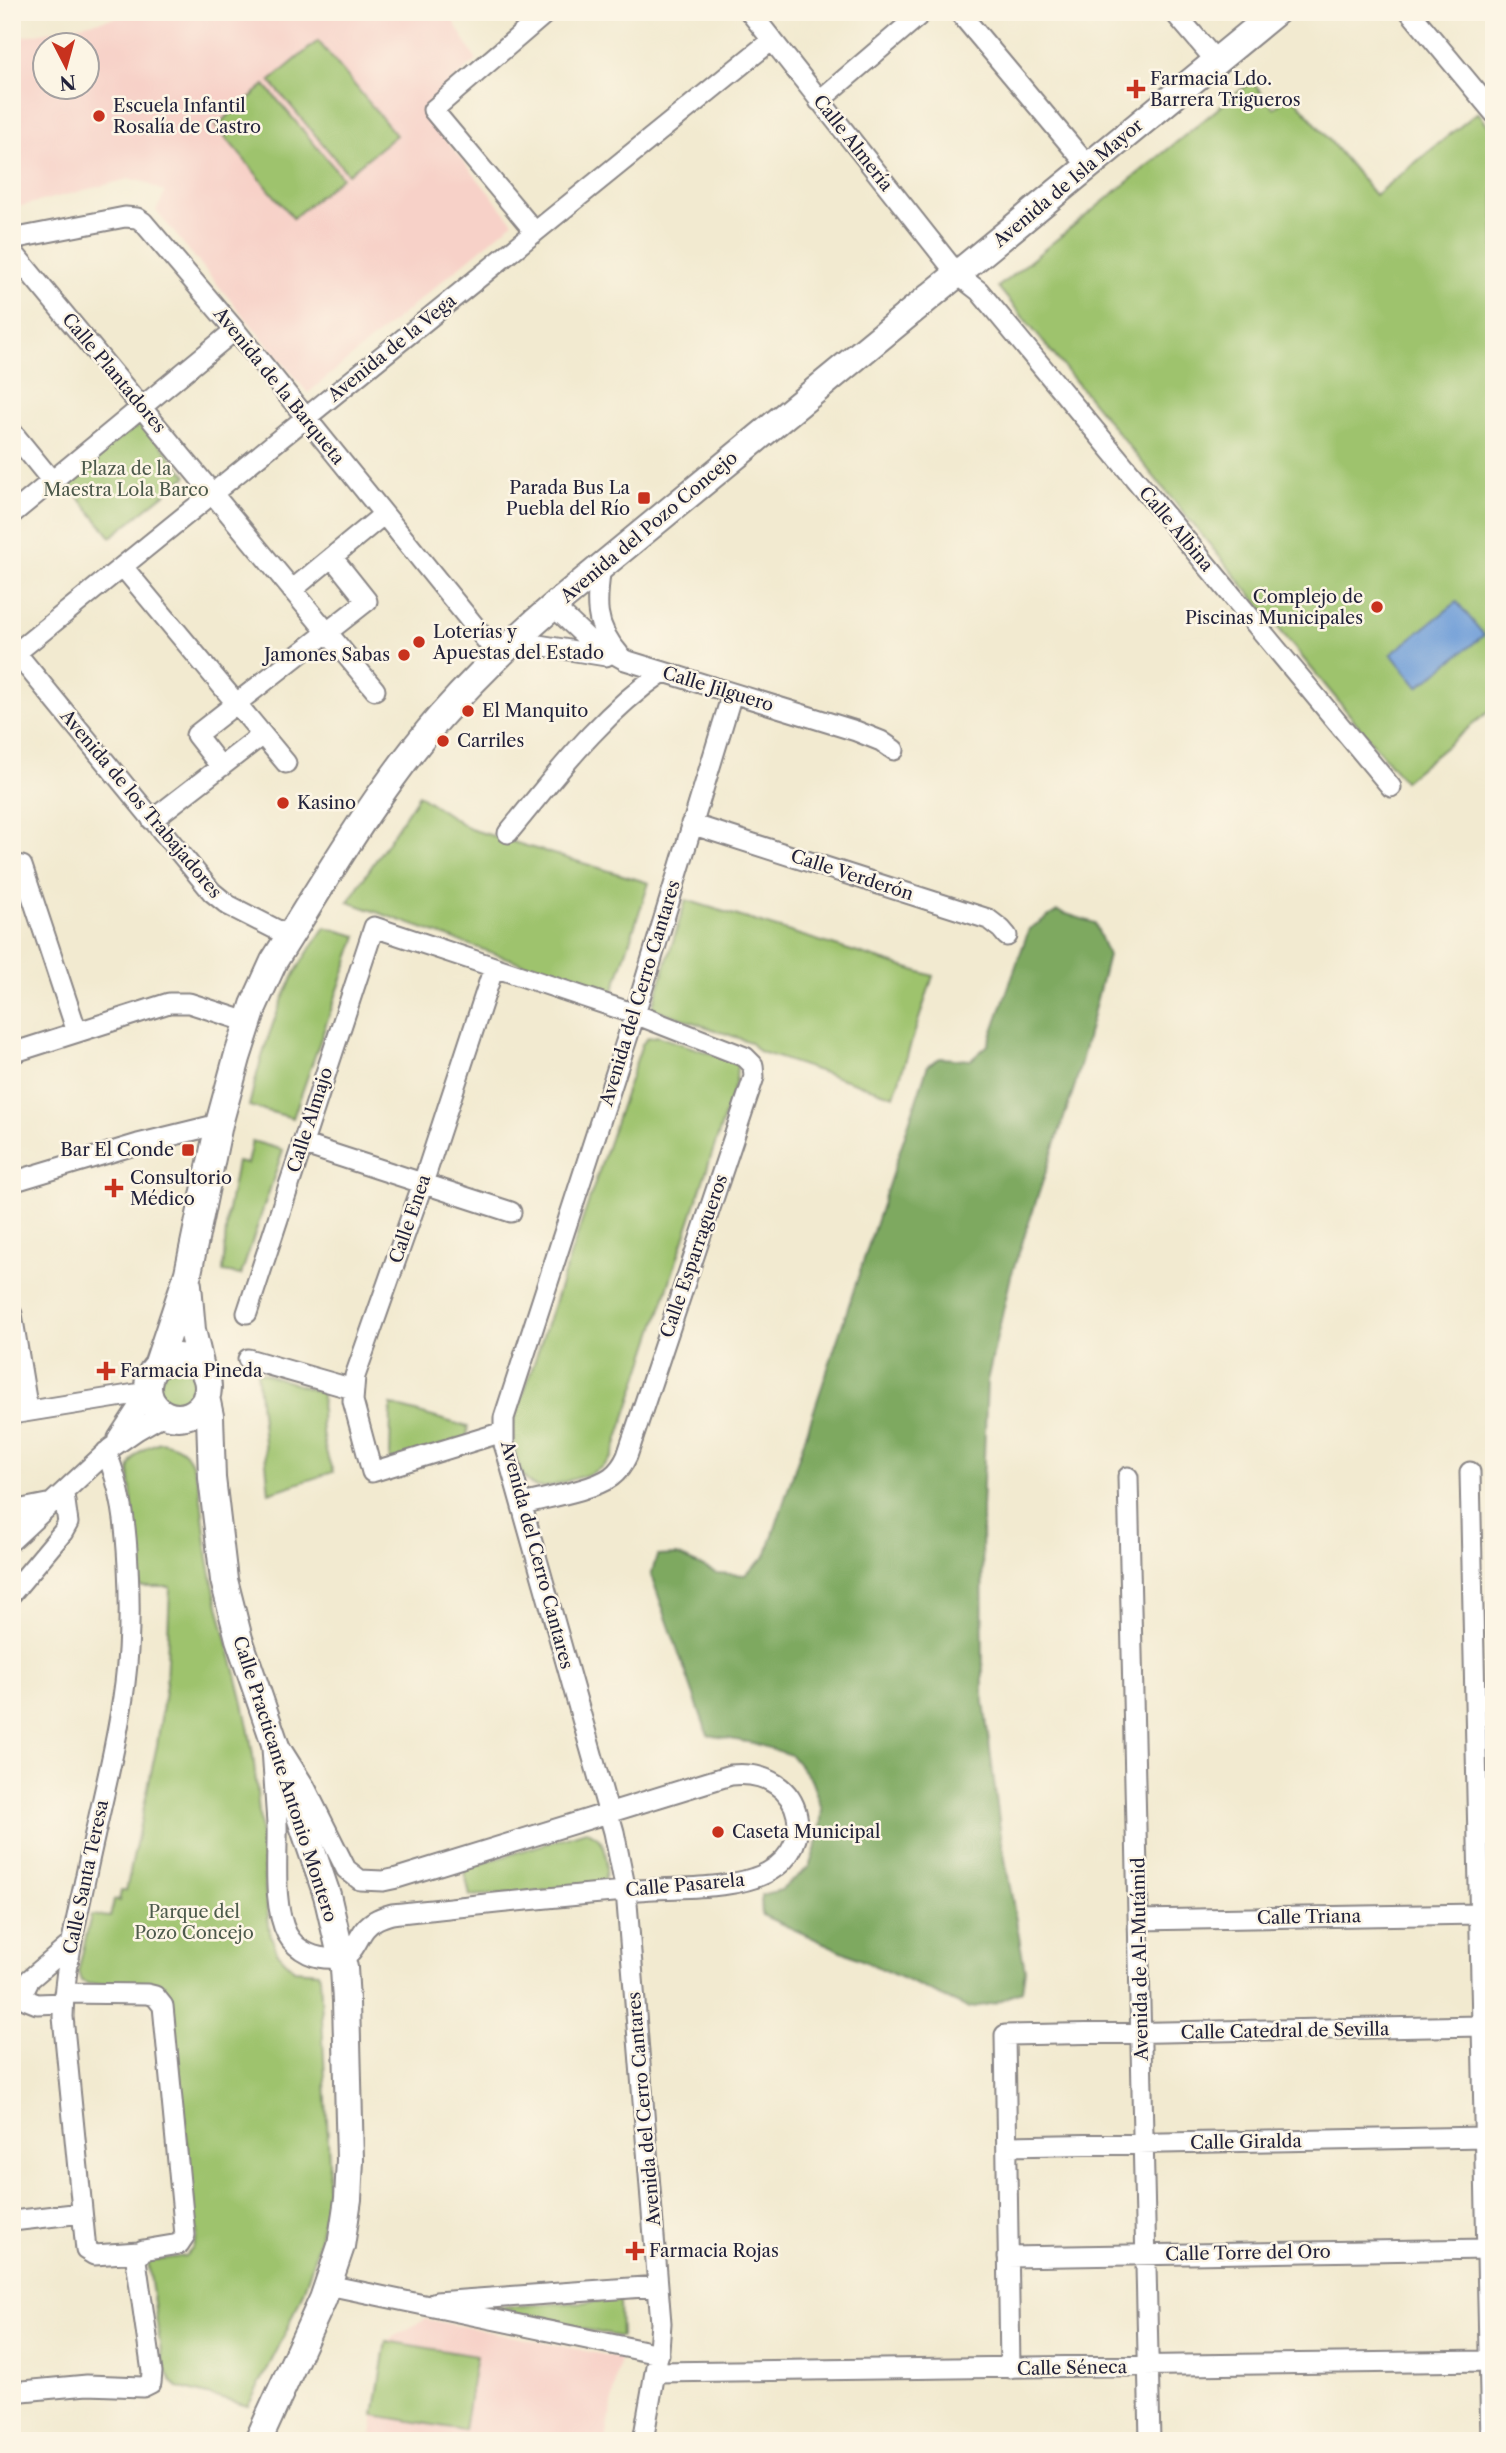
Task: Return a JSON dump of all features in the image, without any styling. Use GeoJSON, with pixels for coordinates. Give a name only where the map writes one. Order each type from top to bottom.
{"type":"FeatureCollection","features":[{"type":"Feature","properties":{"kind":"main road","name":"Avenida de Isla Mayor"},"geometry":{"type":"LineString","coordinates":[[957,274],[1276,12]]}},
{"type":"Feature","properties":{"kind":"main road","name":"Avenida del Pozo Concejo"},"geometry":{"type":"LineString","coordinates":[[157,1366],[188,1273],[219,1125],[248,1022],[274,961],[289,936],[408,757],[440,717],[506,648],[601,566],[957,274]]}},
{"type":"Feature","properties":{"kind":"main road","name":"Avenida del Pozo Concejo"},"geometry":{"type":"LineString","coordinates":[[188,1273],[189,1309],[201,1368]]}},
{"type":"Feature","properties":{"kind":"main road"},"geometry":{"type":"LineString","coordinates":[[174,1357],[184,1358],[201,1368],[208,1387],[206,1397],[193,1413],[184,1416],[170,1415],[151,1401],[148,1383],[157,1366],[174,1357]]}},
{"type":"Feature","properties":{"kind":"main road","name":"Calle Practicante Antonio Montero"},"geometry":{"type":"LineString","coordinates":[[206,1397],[210,1416],[212,1478],[226,1589],[239,1639],[327,1895],[342,1958],[347,2015],[350,2129],[348,2199],[341,2246],[328,2285],[258,2441]]}},
{"type":"Feature","properties":{"kind":"main road","name":"Calle Practicante Antonio Montero"},"geometry":{"type":"LineString","coordinates":[[170,1415],[199,1446],[212,1478]]}},
{"type":"Feature","properties":{"kind":"street"},"geometry":{"type":"LineString","coordinates":[[535,232],[433,110],[525,20],[547,12]]}},
{"type":"Feature","properties":{"kind":"street","name":"Calle Almería"},"geometry":{"type":"LineString","coordinates":[[750,12],[957,274]]}},
{"type":"Feature","properties":{"kind":"street"},"geometry":{"type":"LineString","coordinates":[[819,101],[923,12]]}},
{"type":"Feature","properties":{"kind":"street"},"geometry":{"type":"LineString","coordinates":[[959,12],[1088,166]]}},
{"type":"Feature","properties":{"kind":"street"},"geometry":{"type":"LineString","coordinates":[[1174,12],[1216,61]]}},
{"type":"Feature","properties":{"kind":"street"},"geometry":{"type":"LineString","coordinates":[[1410,12],[1494,113]]}},
{"type":"Feature","properties":{"kind":"street","name":"Avenida de la Vega"},"geometry":{"type":"LineString","coordinates":[[13,652],[214,494],[772,40]]}},
{"type":"Feature","properties":{"kind":"street","name":"Avenida de la Barqueta"},"geometry":{"type":"LineString","coordinates":[[12,239],[125,217],[138,218],[143,222],[235,330],[383,515],[506,648]]}},
{"type":"Feature","properties":{"kind":"street","name":"Calle Plantadores"},"geometry":{"type":"LineString","coordinates":[[12,251],[375,690]]}},
{"type":"Feature","properties":{"kind":"street","name":"Calle Albina"},"geometry":{"type":"LineString","coordinates":[[957,274],[979,291],[1391,787]]}},
{"type":"Feature","properties":{"kind":"street"},"geometry":{"type":"LineString","coordinates":[[12,514],[235,330]]}},
{"type":"Feature","properties":{"kind":"street"},"geometry":{"type":"LineString","coordinates":[[12,432],[52,481]]}},
{"type":"Feature","properties":{"kind":"street"},"geometry":{"type":"LineString","coordinates":[[292,590],[383,515]]}},
{"type":"Feature","properties":{"kind":"street"},"geometry":{"type":"LineString","coordinates":[[221,767],[196,735],[367,601],[332,557]]}},
{"type":"Feature","properties":{"kind":"street"},"geometry":{"type":"LineString","coordinates":[[601,566],[597,606],[599,620],[603,632],[625,660]]}},
{"type":"Feature","properties":{"kind":"street"},"geometry":{"type":"LineString","coordinates":[[123,567],[286,763]]}},
{"type":"Feature","properties":{"kind":"street","name":"Calle Jilguero"},"geometry":{"type":"LineString","coordinates":[[554,606],[588,639],[625,660],[867,734],[894,750]]}},
{"type":"Feature","properties":{"kind":"street"},"geometry":{"type":"LineString","coordinates":[[506,648],[572,649],[625,660]]}},
{"type":"Feature","properties":{"kind":"street","name":"Avenida de los Trabajadores"},"geometry":{"type":"LineString","coordinates":[[13,652],[220,900],[289,936]]}},
{"type":"Feature","properties":{"kind":"street"},"geometry":{"type":"LineString","coordinates":[[508,833],[606,718],[663,672]]}},
{"type":"Feature","properties":{"kind":"street","name":"Avenida del Cerro Cantares"},"geometry":{"type":"LineString","coordinates":[[643,2441],[657,2363],[660,2323],[626,1891],[608,1813],[506,1451],[503,1432],[505,1409],[635,1014],[732,694]]}},
{"type":"Feature","properties":{"kind":"street"},"geometry":{"type":"LineString","coordinates":[[152,820],[262,735]]}},
{"type":"Feature","properties":{"kind":"street","name":"Calle Verderón"},"geometry":{"type":"LineString","coordinates":[[691,824],[988,919],[1007,936]]}},
{"type":"Feature","properties":{"kind":"street"},"geometry":{"type":"LineString","coordinates":[[15,864],[22,866],[77,1032]]}},
{"type":"Feature","properties":{"kind":"street","name":"Calle Esparragueros"},"geometry":{"type":"LineString","coordinates":[[374,927],[635,1014],[746,1057],[753,1065],[754,1077],[621,1469],[609,1479],[594,1485],[522,1504]]}},
{"type":"Feature","properties":{"kind":"street","name":"Calle Almajo"},"geometry":{"type":"LineString","coordinates":[[247,1313],[374,927]]}},
{"type":"Feature","properties":{"kind":"street","name":"Calle Enea"},"geometry":{"type":"LineString","coordinates":[[494,967],[423,1183],[355,1376],[353,1401],[372,1472],[503,1432]]}},
{"type":"Feature","properties":{"kind":"street"},"geometry":{"type":"LineString","coordinates":[[12,1053],[150,1008],[178,1002],[202,1006],[248,1022]]}},
{"type":"Feature","properties":{"kind":"street"},"geometry":{"type":"LineString","coordinates":[[12,1182],[149,1140],[219,1125]]}},
{"type":"Feature","properties":{"kind":"street"},"geometry":{"type":"LineString","coordinates":[[302,1144],[511,1212]]}},
{"type":"Feature","properties":{"kind":"street"},"geometry":{"type":"LineString","coordinates":[[12,1314],[20,1413],[148,1392]]}},
{"type":"Feature","properties":{"kind":"street"},"geometry":{"type":"LineString","coordinates":[[248,1359],[353,1389]]}},
{"type":"Feature","properties":{"kind":"street"},"geometry":{"type":"LineString","coordinates":[[108,1450],[148,1392]]}},
{"type":"Feature","properties":{"kind":"street"},"geometry":{"type":"LineString","coordinates":[[12,1540],[108,1450],[137,1430],[170,1415]]}},
{"type":"Feature","properties":{"kind":"street","name":"Calle Santa Teresa"},"geometry":{"type":"LineString","coordinates":[[108,1450],[125,1521],[129,1598],[128,1649],[121,1710],[71,1944],[64,1998],[85,2245],[90,2254],[139,2252]]}},
{"type":"Feature","properties":{"kind":"street"},"geometry":{"type":"LineString","coordinates":[[1470,1472],[1491,2441]]}},
{"type":"Feature","properties":{"kind":"street","name":"Avenida de Al-Mutámid"},"geometry":{"type":"LineString","coordinates":[[1128,1477],[1150,2441]]}},
{"type":"Feature","properties":{"kind":"street"},"geometry":{"type":"LineString","coordinates":[[12,1511],[59,1498]]}},
{"type":"Feature","properties":{"kind":"street"},"geometry":{"type":"LineString","coordinates":[[12,1593],[68,1523],[59,1498]]}},
{"type":"Feature","properties":{"kind":"street"},"geometry":{"type":"LineString","coordinates":[[271,1733],[281,1918],[297,1947],[309,1955],[342,1958]]}},
{"type":"Feature","properties":{"kind":"street","name":"Calle Pasarela"},"geometry":{"type":"LineString","coordinates":[[271,1733],[305,1787],[346,1869],[360,1880],[397,1878],[709,1781],[749,1773],[769,1778],[784,1790],[796,1808],[798,1827],[793,1846],[784,1862],[770,1872],[733,1883],[393,1914],[380,1917],[371,1923],[351,1952],[342,1958]]}},
{"type":"Feature","properties":{"kind":"street","name":"Calle Triana"},"geometry":{"type":"LineString","coordinates":[[1139,1920],[1479,1914]]}},
{"type":"Feature","properties":{"kind":"street"},"geometry":{"type":"LineString","coordinates":[[347,2015],[355,1989],[361,1935]]}},
{"type":"Feature","properties":{"kind":"street"},"geometry":{"type":"LineString","coordinates":[[18,2001],[30,1979],[71,1944]]}},
{"type":"Feature","properties":{"kind":"street"},"geometry":{"type":"LineString","coordinates":[[12,2392],[87,2385],[143,2386],[151,2383],[152,2372],[136,2264],[139,2252],[179,2244],[185,2235],[163,2006],[155,1996],[147,1994],[64,1998],[37,2004],[27,2000],[18,2001]]}},
{"type":"Feature","properties":{"kind":"street","name":"Calle Catedral de Sevilla"},"geometry":{"type":"LineString","coordinates":[[1007,2146],[1005,2035],[1481,2026]]}},
{"type":"Feature","properties":{"kind":"street","name":"Calle Giralda"},"geometry":{"type":"LineString","coordinates":[[1007,2146],[1484,2137]]}},
{"type":"Feature","properties":{"kind":"street"},"geometry":{"type":"LineString","coordinates":[[1007,2146],[1010,2368]]}},
{"type":"Feature","properties":{"kind":"street"},"geometry":{"type":"LineString","coordinates":[[12,2221],[82,2213]]}},
{"type":"Feature","properties":{"kind":"street","name":"Calle Torre del Oro"},"geometry":{"type":"LineString","coordinates":[[1008,2257],[1487,2249]]}},
{"type":"Feature","properties":{"kind":"street","name":"Calle Séneca"},"geometry":{"type":"LineString","coordinates":[[328,2285],[657,2363],[1010,2368],[1489,2361]]}},
{"type":"Feature","properties":{"kind":"street"},"geometry":{"type":"LineString","coordinates":[[410,2304],[658,2286]]}},
{"type":"Feature","properties":{"kind":"shaded area"},"geometry":{"type":"Polygon","coordinates":[[[143,12],[448,12],[476,60],[421,110],[513,222],[308,393],[156,211],[165,193],[145,182],[129,179],[17,207],[12,185],[12,39],[32,35],[32,102],[102,102],[102,32],[46,32],[143,12]]]}},
{"type":"Feature","properties":{"kind":"shaded area"},"geometry":{"type":"Polygon","coordinates":[[[426,2319],[620,2358],[606,2441],[370,2441],[386,2341],[426,2319]]]}},
{"type":"Feature","properties":{"kind":"green space"},"geometry":{"type":"Polygon","coordinates":[[[318,41],[396,135],[348,174],[270,81],[318,41]]]}},
{"type":"Feature","properties":{"kind":"green space"},"geometry":{"type":"Polygon","coordinates":[[[1252,81],[1274,108],[1291,94],[1375,195],[1478,112],[1494,133],[1494,707],[1404,781],[998,287],[1252,81]]]}},
{"type":"Feature","properties":{"kind":"green space"},"geometry":{"type":"Polygon","coordinates":[[[265,85],[342,177],[293,218],[216,126],[265,85]]]}},
{"type":"Feature","properties":{"kind":"green space","name":"Plaza de la Maestra Lola Barco"},"geometry":{"type":"Polygon","coordinates":[[[141,421],[187,476],[111,537],[66,482],[141,421]]]}},
{"type":"Feature","properties":{"kind":"green space"},"geometry":{"type":"Polygon","coordinates":[[[419,795],[470,829],[649,883],[612,995],[348,902],[419,795]]]}},
{"type":"Feature","properties":{"kind":"green space"},"geometry":{"type":"Polygon","coordinates":[[[686,900],[933,976],[894,1096],[758,1051],[750,1042],[652,1008],[686,900]]]}},
{"type":"Feature","properties":{"kind":"green space"},"geometry":{"type":"Polygon","coordinates":[[[1057,911],[1095,923],[1108,955],[1076,1082],[1011,1276],[987,1381],[982,1508],[983,1694],[1001,1837],[1025,1970],[1022,1990],[995,2003],[968,2008],[762,1915],[761,1895],[781,1890],[809,1867],[819,1838],[822,1809],[811,1780],[791,1755],[753,1743],[708,1735],[651,1575],[657,1556],[677,1555],[717,1573],[745,1575],[766,1556],[928,1065],[940,1058],[971,1060],[988,1045],[1029,929],[1057,911]]]}},
{"type":"Feature","properties":{"kind":"green space"},"geometry":{"type":"Polygon","coordinates":[[[325,927],[357,936],[293,1118],[249,1106],[263,1053],[282,1001],[298,968],[325,927]]]}},
{"type":"Feature","properties":{"kind":"green space"},"geometry":{"type":"Polygon","coordinates":[[[657,1036],[731,1060],[737,1065],[736,1081],[612,1457],[598,1470],[550,1486],[538,1487],[525,1479],[521,1471],[515,1452],[513,1425],[642,1044],[648,1038],[657,1036]]]}},
{"type":"Feature","properties":{"kind":"green space"},"geometry":{"type":"Polygon","coordinates":[[[252,1141],[283,1150],[241,1275],[223,1272],[227,1216],[237,1162],[247,1164],[252,1141]]]}},
{"type":"Feature","properties":{"kind":"green space"},"geometry":{"type":"Polygon","coordinates":[[[178,1367],[191,1373],[197,1386],[191,1399],[178,1405],[165,1399],[159,1386],[165,1373],[178,1367]]]}},
{"type":"Feature","properties":{"kind":"green space"},"geometry":{"type":"Polygon","coordinates":[[[257,1371],[322,1393],[322,1433],[333,1472],[269,1493],[257,1371]]]}},
{"type":"Feature","properties":{"kind":"green space"},"geometry":{"type":"Polygon","coordinates":[[[391,1405],[468,1427],[467,1437],[390,1461],[391,1405]]]}},
{"type":"Feature","properties":{"kind":"green space","name":"Parque del Pozo Concejo"},"geometry":{"type":"Polygon","coordinates":[[[160,1442],[173,1445],[184,1452],[195,1470],[198,1483],[209,1564],[253,1756],[270,1932],[277,1952],[294,1970],[318,1972],[320,1976],[329,2162],[321,2229],[304,2289],[248,2406],[178,2387],[171,2381],[163,2366],[148,2261],[185,2256],[193,2247],[197,2236],[172,2007],[167,1994],[155,1986],[89,1984],[81,1981],[78,1972],[91,1915],[110,1917],[114,1900],[119,1901],[121,1891],[126,1891],[157,1745],[166,1684],[170,1587],[140,1587],[129,1470],[133,1459],[140,1452],[160,1442]]]}},
{"type":"Feature","properties":{"kind":"green space"},"geometry":{"type":"Polygon","coordinates":[[[586,1831],[599,1839],[605,1851],[604,1882],[596,1887],[470,1896],[464,1869],[586,1831]]]}},
{"type":"Feature","properties":{"kind":"green space"},"geometry":{"type":"Polygon","coordinates":[[[620,2300],[621,2337],[479,2308],[620,2300]]]}},
{"type":"Feature","properties":{"kind":"green space"},"geometry":{"type":"Polygon","coordinates":[[[386,2341],[476,2356],[464,2430],[374,2415],[386,2341]]]}},
{"type":"Feature","properties":{"kind":"water"},"geometry":{"type":"Polygon","coordinates":[[[1457,602],[1484,635],[1418,687],[1391,654],[1457,602]]]}},
{"type":"Feature","properties":{"kind":"place","name":"Farmacia Ldo. Barrera Trigueros"},"geometry":{"type":"Point","coordinates":[1136,89]}},
{"type":"Feature","properties":{"kind":"place","name":"Escuela Infantil Rosalía de Castro"},"geometry":{"type":"Point","coordinates":[99,116]}},
{"type":"Feature","properties":{"kind":"place","name":"Parada Bus La Puebla del Río"},"geometry":{"type":"Point","coordinates":[644,498]}},
{"type":"Feature","properties":{"kind":"place","name":"Complejo de Piscinas Municipales"},"geometry":{"type":"Point","coordinates":[1377,607]}},
{"type":"Feature","properties":{"kind":"place","name":"Loterías y Apuestas del Estado"},"geometry":{"type":"Point","coordinates":[419,642]}},
{"type":"Feature","properties":{"kind":"place","name":"Jamones Sabas"},"geometry":{"type":"Point","coordinates":[404,655]}},
{"type":"Feature","properties":{"kind":"place","name":"El Manquito"},"geometry":{"type":"Point","coordinates":[468,711]}},
{"type":"Feature","properties":{"kind":"place","name":"Carriles"},"geometry":{"type":"Point","coordinates":[443,741]}},
{"type":"Feature","properties":{"kind":"place","name":"Kasino"},"geometry":{"type":"Point","coordinates":[283,803]}},
{"type":"Feature","properties":{"kind":"place","name":"Bar El Conde"},"geometry":{"type":"Point","coordinates":[188,1150]}},
{"type":"Feature","properties":{"kind":"place","name":"Consultorio Médico"},"geometry":{"type":"Point","coordinates":[114,1188]}},
{"type":"Feature","properties":{"kind":"place","name":"Farmacia Pineda"},"geometry":{"type":"Point","coordinates":[106,1371]}},
{"type":"Feature","properties":{"kind":"place","name":"Caseta Municipal"},"geometry":{"type":"Point","coordinates":[718,1832]}},
{"type":"Feature","properties":{"kind":"place","name":"Farmacia Rojas"},"geometry":{"type":"Point","coordinates":[635,2251]}}]}
